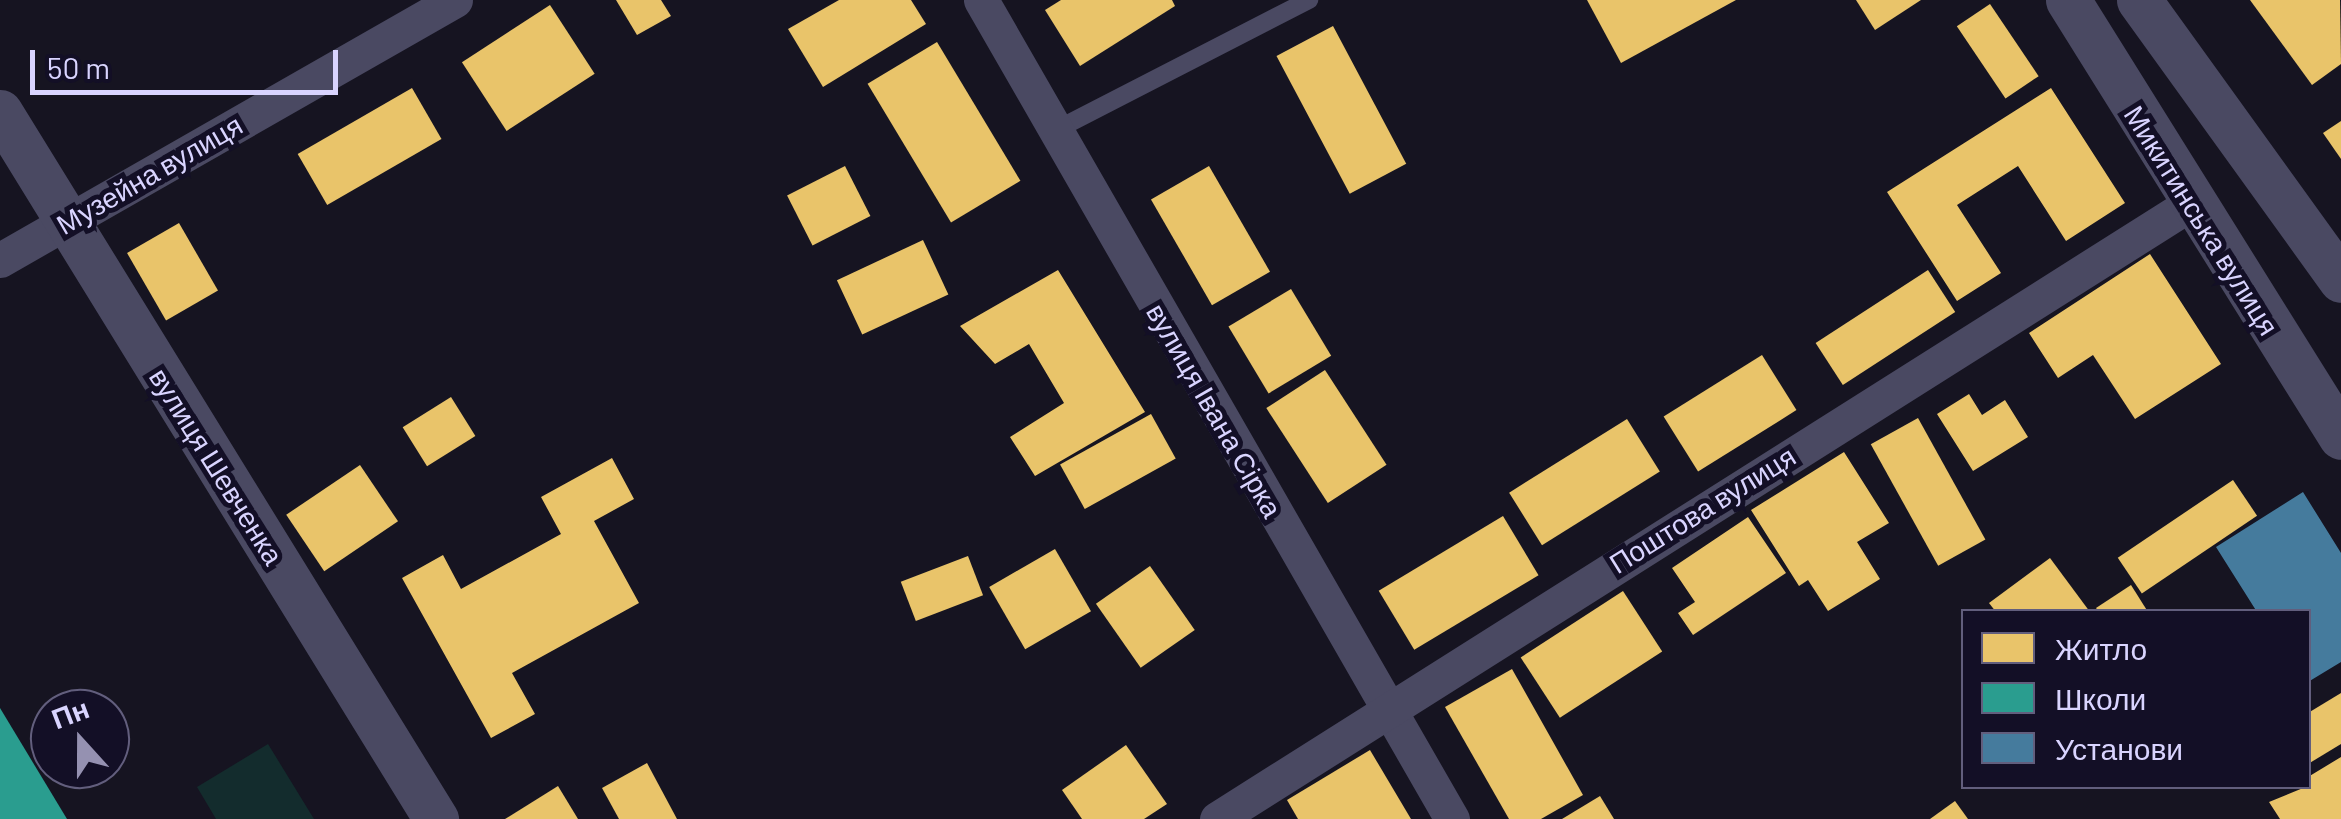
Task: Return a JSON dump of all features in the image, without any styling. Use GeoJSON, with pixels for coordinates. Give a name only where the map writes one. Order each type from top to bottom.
{"type":"FeatureCollection","features":[{"type":"Feature","properties":{"kind":"street","name":"Музейна вулиця"},"geometry":{"type":"LineString","coordinates":[[0,260],[455,0]]}},
{"type":"Feature","properties":{"kind":"street","name":"вулиця Івана Сірка"},"geometry":{"type":"LineString","coordinates":[[981,0],[1452,819]]}},
{"type":"Feature","properties":{"kind":"street","name":"Микитинська вулиця"},"geometry":{"type":"LineString","coordinates":[[2068,0],[2190,204],[2341,437]]}},
{"type":"Feature","properties":{"kind":"street"},"geometry":{"type":"LineString","coordinates":[[2139,0],[2341,280]]}},
{"type":"Feature","properties":{"kind":"street","name":"вулиця Шевченка"},"geometry":{"type":"LineString","coordinates":[[0,112],[436,819]]}},
{"type":"Feature","properties":{"kind":"street","name":"Поштова вулиця"},"geometry":{"type":"LineString","coordinates":[[1217,819],[1386,708],[2190,204]]}},
{"type":"Feature","properties":{"kind":"lane"},"geometry":{"type":"LineString","coordinates":[[1054,131],[1309,0]]}},
{"type":"Feature","properties":{"kind":"green space"},"geometry":{"type":"Polygon","coordinates":[[[268,744],[314,819],[216,819],[197,787],[268,744]]]}},
{"type":"Feature","properties":{"kind":"building: Житло"},"geometry":{"type":"Polygon","coordinates":[[[616,0],[661,0],[671,16],[637,35],[616,0]]]}},
{"type":"Feature","properties":{"kind":"building: Житло"},"geometry":{"type":"Polygon","coordinates":[[[839,0],[911,0],[926,24],[823,87],[788,29],[839,0]]]}},
{"type":"Feature","properties":{"kind":"building: Житло"},"geometry":{"type":"Polygon","coordinates":[[[1061,0],[1172,0],[1175,6],[1080,66],[1045,10],[1061,0]]]}},
{"type":"Feature","properties":{"kind":"building: Житло"},"geometry":{"type":"Polygon","coordinates":[[[1587,0],[1736,0],[1621,63],[1587,0]]]}},
{"type":"Feature","properties":{"kind":"building: Житло"},"geometry":{"type":"Polygon","coordinates":[[[1856,0],[1921,0],[1875,30],[1856,0]]]}},
{"type":"Feature","properties":{"kind":"building: Житло"},"geometry":{"type":"Polygon","coordinates":[[[2250,0],[2340,0],[2341,64],[2312,85],[2250,0]]]}},
{"type":"Feature","properties":{"kind":"building: Житло"},"geometry":{"type":"Polygon","coordinates":[[[1990,4],[2039,76],[2005,98],[1957,26],[1990,4]]]}},
{"type":"Feature","properties":{"kind":"building: Житло"},"geometry":{"type":"Polygon","coordinates":[[[550,5],[595,74],[507,131],[462,62],[550,5]]]}},
{"type":"Feature","properties":{"kind":"building: Житло"},"geometry":{"type":"Polygon","coordinates":[[[1333,26],[1406,164],[1350,194],[1276,56],[1333,26]]]}},
{"type":"Feature","properties":{"kind":"building: Житло"},"geometry":{"type":"Polygon","coordinates":[[[937,42],[1020,181],[951,223],[868,84],[937,42]]]}},
{"type":"Feature","properties":{"kind":"building: Житло"},"geometry":{"type":"Polygon","coordinates":[[[412,88],[442,139],[327,205],[298,154],[412,88]]]}},
{"type":"Feature","properties":{"kind":"building: Житло"},"geometry":{"type":"Polygon","coordinates":[[[2051,88],[2125,203],[2066,241],[2018,166],[1957,205],[2001,273],[1957,301],[1887,192],[2051,88]]]}},
{"type":"Feature","properties":{"kind":"building: Житло"},"geometry":{"type":"Polygon","coordinates":[[[2341,121],[2341,159],[2323,133],[2341,121]]]}},
{"type":"Feature","properties":{"kind":"building: Житло"},"geometry":{"type":"Polygon","coordinates":[[[845,166],[870,216],[813,245],[787,196],[845,166]]]}},
{"type":"Feature","properties":{"kind":"building: Житло"},"geometry":{"type":"Polygon","coordinates":[[[1209,166],[1270,272],[1212,305],[1151,200],[1209,166]]]}},
{"type":"Feature","properties":{"kind":"building: Житло"},"geometry":{"type":"Polygon","coordinates":[[[179,223],[218,291],[166,321],[127,253],[179,223]]]}},
{"type":"Feature","properties":{"kind":"building: Житло"},"geometry":{"type":"Polygon","coordinates":[[[923,240],[948,294],[862,335],[837,280],[923,240]]]}},
{"type":"Feature","properties":{"kind":"building: Житло"},"geometry":{"type":"Polygon","coordinates":[[[2150,254],[2221,364],[2135,419],[2093,355],[2058,378],[2029,333],[2150,254]]]}},
{"type":"Feature","properties":{"kind":"building: Житло"},"geometry":{"type":"Polygon","coordinates":[[[1058,270],[1145,412],[1035,476],[1010,437],[1064,403],[1029,344],[995,364],[960,326],[1058,270]]]}},
{"type":"Feature","properties":{"kind":"building: Житло"},"geometry":{"type":"Polygon","coordinates":[[[1928,270],[1955,312],[1843,385],[1816,343],[1928,270]]]}},
{"type":"Feature","properties":{"kind":"building: Житло"},"geometry":{"type":"Polygon","coordinates":[[[1291,289],[1331,356],[1269,393],[1228,327],[1291,289]]]}},
{"type":"Feature","properties":{"kind":"building: Житло"},"geometry":{"type":"Polygon","coordinates":[[[1762,355],[1796,410],[1698,472],[1664,416],[1762,355]]]}},
{"type":"Feature","properties":{"kind":"building: Житло"},"geometry":{"type":"Polygon","coordinates":[[[1325,370],[1387,465],[1328,503],[1266,408],[1325,370]]]}},
{"type":"Feature","properties":{"kind":"building: Житло"},"geometry":{"type":"Polygon","coordinates":[[[1969,394],[1982,415],[2005,400],[2028,437],[1973,471],[1937,414],[1969,394]]]}},
{"type":"Feature","properties":{"kind":"building: Житло"},"geometry":{"type":"Polygon","coordinates":[[[451,397],[475,436],[427,466],[403,427],[451,397]]]}},
{"type":"Feature","properties":{"kind":"building: Житло"},"geometry":{"type":"Polygon","coordinates":[[[1151,414],[1176,459],[1085,509],[1060,464],[1151,414]]]}},
{"type":"Feature","properties":{"kind":"building: Житло"},"geometry":{"type":"Polygon","coordinates":[[[1918,418],[1985,540],[1938,566],[1871,444],[1918,418]]]}},
{"type":"Feature","properties":{"kind":"building: Житло"},"geometry":{"type":"Polygon","coordinates":[[[1627,419],[1660,472],[1542,545],[1509,493],[1627,419]]]}},
{"type":"Feature","properties":{"kind":"building: Житло"},"geometry":{"type":"Polygon","coordinates":[[[1844,452],[1889,523],[1857,542],[1880,579],[1828,611],[1808,580],[1799,586],[1751,510],[1844,452]]]}},
{"type":"Feature","properties":{"kind":"building: Житло"},"geometry":{"type":"Polygon","coordinates":[[[612,458],[634,499],[594,521],[639,603],[512,673],[535,714],[491,738],[402,578],[443,555],[461,589],[561,534],[541,497],[612,458]]]}},
{"type":"Feature","properties":{"kind":"building: Житло"},"geometry":{"type":"Polygon","coordinates":[[[360,465],[398,521],[324,571],[286,515],[360,465]]]}},
{"type":"Feature","properties":{"kind":"building: Житло"},"geometry":{"type":"Polygon","coordinates":[[[2233,480],[2257,516],[2142,593],[2118,558],[2233,480]]]}},
{"type":"Feature","properties":{"kind":"building: Житло"},"geometry":{"type":"Polygon","coordinates":[[[1503,516],[1539,575],[1414,650],[1379,591],[1503,516]]]}},
{"type":"Feature","properties":{"kind":"building: Житло"},"geometry":{"type":"Polygon","coordinates":[[[1748,517],[1786,573],[1693,635],[1678,613],[1695,602],[1672,568],[1748,517]]]}},
{"type":"Feature","properties":{"kind":"building: Житло"},"geometry":{"type":"Polygon","coordinates":[[[1055,549],[1091,611],[1025,649],[989,587],[1055,549]]]}},
{"type":"Feature","properties":{"kind":"building: Житло"},"geometry":{"type":"Polygon","coordinates":[[[968,556],[983,595],[916,621],[901,582],[968,556]]]}},
{"type":"Feature","properties":{"kind":"building: Житло"},"geometry":{"type":"Polygon","coordinates":[[[2050,558],[2088,609],[1994,609],[1989,603],[2050,558]]]}},
{"type":"Feature","properties":{"kind":"building: Житло"},"geometry":{"type":"Polygon","coordinates":[[[1150,566],[1195,630],[1141,668],[1096,604],[1150,566]]]}},
{"type":"Feature","properties":{"kind":"building: Житло"},"geometry":{"type":"Polygon","coordinates":[[[2131,585],[2146,609],[2097,609],[2131,585]]]}},
{"type":"Feature","properties":{"kind":"building: Житло"},"geometry":{"type":"Polygon","coordinates":[[[1623,591],[1662,651],[1560,718],[1521,657],[1623,591]]]}},
{"type":"Feature","properties":{"kind":"building: Житло"},"geometry":{"type":"Polygon","coordinates":[[[1512,669],[1583,795],[1541,819],[1509,819],[1445,707],[1512,669]]]}},
{"type":"Feature","properties":{"kind":"building: Житло"},"geometry":{"type":"Polygon","coordinates":[[[2341,693],[2341,744],[2311,762],[2311,711],[2341,693]]]}},
{"type":"Feature","properties":{"kind":"building: Житло"},"geometry":{"type":"Polygon","coordinates":[[[1126,745],[1167,804],[1144,819],[1082,819],[1062,790],[1126,745]]]}},
{"type":"Feature","properties":{"kind":"building: Житло"},"geometry":{"type":"Polygon","coordinates":[[[1370,750],[1411,819],[1298,819],[1287,800],[1370,750]]]}},
{"type":"Feature","properties":{"kind":"building: Житло"},"geometry":{"type":"Polygon","coordinates":[[[2341,757],[2341,819],[2280,819],[2269,802],[2301,789],[2311,789],[2311,775],[2341,757]]]}},
{"type":"Feature","properties":{"kind":"building: Житло"},"geometry":{"type":"Polygon","coordinates":[[[647,763],[677,819],[619,819],[602,788],[647,763]]]}},
{"type":"Feature","properties":{"kind":"building: Житло"},"geometry":{"type":"Polygon","coordinates":[[[558,786],[578,819],[505,819],[558,786]]]}},
{"type":"Feature","properties":{"kind":"building: Житло"},"geometry":{"type":"Polygon","coordinates":[[[1600,796],[1614,819],[1562,819],[1600,796]]]}},
{"type":"Feature","properties":{"kind":"building: Житло"},"geometry":{"type":"Polygon","coordinates":[[[1955,801],[1968,819],[1930,819],[1955,801]]]}},
{"type":"Feature","properties":{"kind":"building: Школи"},"geometry":{"type":"Polygon","coordinates":[[[0,708],[30,758],[30,789],[49,789],[67,819],[0,819],[0,708]]]}},
{"type":"Feature","properties":{"kind":"building: Установи"},"geometry":{"type":"Polygon","coordinates":[[[2303,492],[2341,553],[2341,662],[2311,680],[2311,609],[2255,609],[2216,547],[2303,492]]]}}]}
